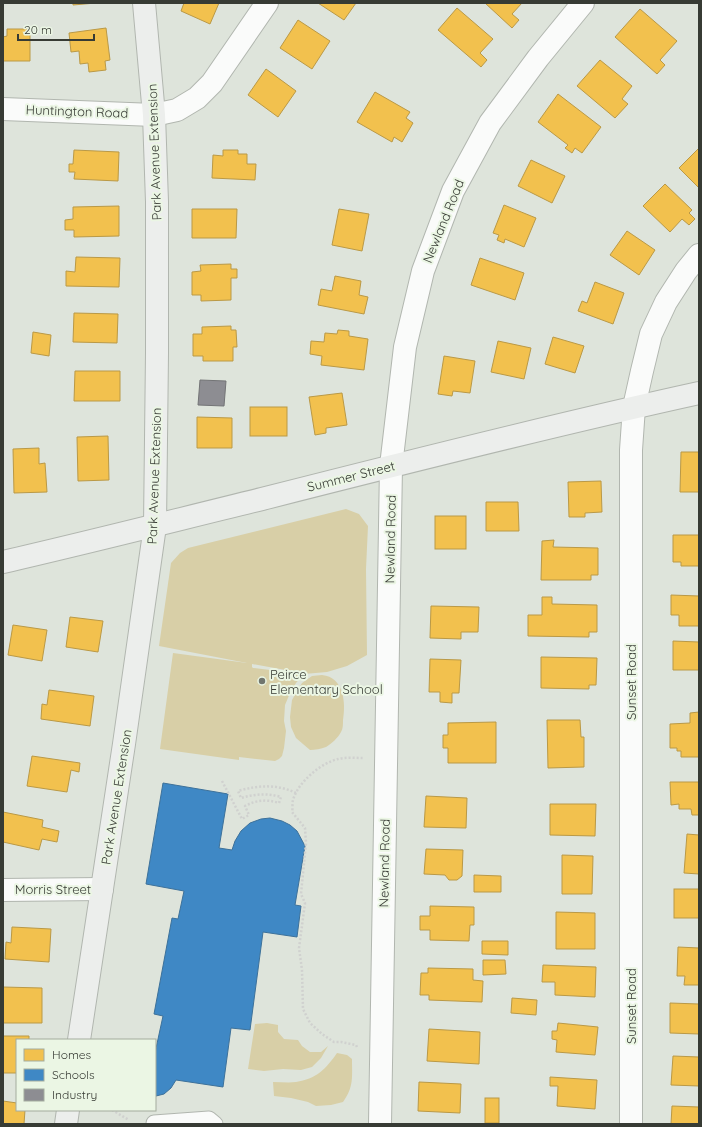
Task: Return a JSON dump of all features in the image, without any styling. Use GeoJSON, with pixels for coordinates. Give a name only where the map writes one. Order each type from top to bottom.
{"type":"FeatureCollection","features":[{"type":"Feature","properties":{"kind":"main road","name":"Park Avenue Extension"},"geometry":{"type":"LineString","coordinates":[[79,1039],[124,744],[155,526],[157,202],[154,115],[144,3]]}},
{"type":"Feature","properties":{"kind":"main road","name":"Summer Street"},"geometry":{"type":"LineString","coordinates":[[3,562],[155,526],[391,466],[634,407],[699,393]]}},
{"type":"Feature","properties":{"kind":"main road"},"geometry":{"type":"LineString","coordinates":[[66,1124],[68,1111]]}},
{"type":"Feature","properties":{"kind":"street","name":"Huntington Road"},"geometry":{"type":"LineString","coordinates":[[3,108],[154,115],[176,110],[197,98],[216,78],[268,3]]}},
{"type":"Feature","properties":{"kind":"street","name":"Newland Road"},"geometry":{"type":"LineString","coordinates":[[380,1124],[391,466],[407,340],[422,271],[453,191],[490,122],[538,58],[583,3]]}},
{"type":"Feature","properties":{"kind":"street","name":"Sunset Road"},"geometry":{"type":"LineString","coordinates":[[631,1124],[631,450],[634,407],[651,334],[666,302],[686,271],[699,255]]}},
{"type":"Feature","properties":{"kind":"street","name":"Morris Street"},"geometry":{"type":"LineString","coordinates":[[3,890],[102,889]]}},
{"type":"Feature","properties":{"kind":"lane"},"geometry":{"type":"LineString","coordinates":[[154,1124],[209,1119],[215,1124]]}},
{"type":"Feature","properties":{"kind":"path"},"geometry":{"type":"LineString","coordinates":[[359,1048],[356,1045],[334,1042],[322,1034],[310,1023],[303,1009],[302,970],[298,948],[306,903],[300,894],[306,843],[305,828],[292,812],[293,800],[296,793],[302,784],[321,766],[338,759],[369,759]]}},
{"type":"Feature","properties":{"kind":"path"},"geometry":{"type":"LineString","coordinates":[[222,781],[242,819],[249,815],[245,806],[256,801],[265,800],[278,803],[281,797],[264,794],[251,795],[241,798],[238,791],[256,786],[270,786],[288,789],[296,793]]}},
{"type":"Feature","properties":{"kind":"path"},"geometry":{"type":"LineString","coordinates":[[114,1111],[129,1120]]}},
{"type":"Feature","properties":{"kind":"shaded area"},"geometry":{"type":"Polygon","coordinates":[[[346,509],[359,514],[368,526],[366,569],[367,655],[347,666],[327,672],[304,674],[296,683],[285,705],[284,721],[286,731],[282,756],[275,761],[239,757],[239,760],[160,749],[173,653],[247,663],[159,646],[171,563],[180,553],[188,548],[346,509]],[[252,664],[253,668],[302,673],[252,664]]]}},
{"type":"Feature","properties":{"kind":"shaded area"},"geometry":{"type":"Polygon","coordinates":[[[322,675],[335,680],[342,692],[344,706],[343,728],[334,741],[328,746],[310,750],[296,738],[291,727],[290,717],[292,700],[302,683],[312,676],[322,675]]]}},
{"type":"Feature","properties":{"kind":"shaded area"},"geometry":{"type":"Polygon","coordinates":[[[267,1023],[278,1025],[278,1032],[284,1039],[298,1040],[302,1046],[310,1052],[321,1052],[328,1046],[321,1058],[312,1067],[301,1070],[283,1069],[264,1071],[248,1069],[255,1024],[267,1023]]]}},
{"type":"Feature","properties":{"kind":"shaded area"},"geometry":{"type":"Polygon","coordinates":[[[337,1053],[347,1055],[352,1059],[351,1087],[343,1102],[331,1105],[316,1106],[308,1102],[274,1096],[273,1082],[303,1081],[315,1076],[329,1064],[337,1053]]]}},
{"type":"Feature","properties":{"kind":"building: Homes"},"geometry":{"type":"Polygon","coordinates":[[[73,3],[96,3],[73,5],[73,3]]]}},
{"type":"Feature","properties":{"kind":"building: Homes"},"geometry":{"type":"Polygon","coordinates":[[[184,3],[219,3],[210,24],[181,11],[184,3]]]}},
{"type":"Feature","properties":{"kind":"building: Homes"},"geometry":{"type":"Polygon","coordinates":[[[318,3],[356,3],[344,20],[318,3]]]}},
{"type":"Feature","properties":{"kind":"building: Homes"},"geometry":{"type":"Polygon","coordinates":[[[485,3],[522,3],[512,14],[519,20],[512,28],[485,3]]]}},
{"type":"Feature","properties":{"kind":"building: Homes"},"geometry":{"type":"Polygon","coordinates":[[[457,8],[493,39],[480,53],[487,60],[481,67],[438,30],[457,8]]]}},
{"type":"Feature","properties":{"kind":"building: Homes"},"geometry":{"type":"Polygon","coordinates":[[[640,9],[677,41],[660,60],[665,65],[657,74],[615,37],[640,9]]]}},
{"type":"Feature","properties":{"kind":"building: Homes"},"geometry":{"type":"Polygon","coordinates":[[[298,20],[330,41],[312,69],[280,48],[298,20]]]}},
{"type":"Feature","properties":{"kind":"building: Homes"},"geometry":{"type":"Polygon","coordinates":[[[106,28],[110,60],[105,61],[106,70],[89,72],[88,63],[80,64],[79,51],[71,52],[69,33],[106,28]]]}},
{"type":"Feature","properties":{"kind":"building: Homes"},"geometry":{"type":"Polygon","coordinates":[[[7,29],[30,29],[30,61],[3,61],[3,37],[7,36],[7,29]]]}},
{"type":"Feature","properties":{"kind":"building: Homes"},"geometry":{"type":"Polygon","coordinates":[[[600,60],[632,86],[622,99],[628,104],[615,118],[577,86],[600,60]]]}},
{"type":"Feature","properties":{"kind":"building: Homes"},"geometry":{"type":"Polygon","coordinates":[[[266,69],[296,91],[278,117],[248,95],[266,69]]]}},
{"type":"Feature","properties":{"kind":"building: Homes"},"geometry":{"type":"Polygon","coordinates":[[[375,92],[410,112],[406,118],[413,123],[402,142],[394,137],[392,142],[357,122],[375,92]]]}},
{"type":"Feature","properties":{"kind":"building: Homes"},"geometry":{"type":"Polygon","coordinates":[[[558,94],[601,127],[582,153],[575,148],[572,153],[565,148],[568,145],[538,122],[558,94]]]}},
{"type":"Feature","properties":{"kind":"building: Homes"},"geometry":{"type":"Polygon","coordinates":[[[699,148],[699,188],[679,168],[699,148]]]}},
{"type":"Feature","properties":{"kind":"building: Homes"},"geometry":{"type":"Polygon","coordinates":[[[74,150],[119,152],[118,181],[74,179],[75,172],[69,172],[69,164],[73,164],[74,150]]]}},
{"type":"Feature","properties":{"kind":"building: Homes"},"geometry":{"type":"Polygon","coordinates":[[[223,150],[238,150],[238,154],[247,154],[247,164],[256,164],[255,180],[212,178],[213,155],[223,156],[223,150]]]}},
{"type":"Feature","properties":{"kind":"building: Homes"},"geometry":{"type":"Polygon","coordinates":[[[531,160],[565,176],[552,203],[518,186],[531,160]]]}},
{"type":"Feature","properties":{"kind":"building: Homes"},"geometry":{"type":"Polygon","coordinates":[[[665,184],[692,210],[689,213],[695,219],[689,225],[682,219],[670,232],[643,206],[665,184]]]}},
{"type":"Feature","properties":{"kind":"building: Homes"},"geometry":{"type":"Polygon","coordinates":[[[504,205],[536,218],[524,247],[505,239],[504,243],[497,240],[499,235],[493,233],[504,205]]]}},
{"type":"Feature","properties":{"kind":"building: Homes"},"geometry":{"type":"Polygon","coordinates":[[[119,206],[119,236],[74,237],[74,230],[65,230],[65,220],[73,219],[73,207],[119,206]]]}},
{"type":"Feature","properties":{"kind":"building: Homes"},"geometry":{"type":"Polygon","coordinates":[[[192,209],[237,209],[236,238],[192,238],[192,209]]]}},
{"type":"Feature","properties":{"kind":"building: Homes"},"geometry":{"type":"Polygon","coordinates":[[[339,209],[369,214],[362,251],[332,245],[339,209]]]}},
{"type":"Feature","properties":{"kind":"building: Homes"},"geometry":{"type":"Polygon","coordinates":[[[627,231],[655,250],[639,275],[610,255],[627,231]]]}},
{"type":"Feature","properties":{"kind":"building: Homes"},"geometry":{"type":"Polygon","coordinates":[[[76,257],[120,258],[119,287],[66,286],[66,271],[75,272],[76,257]]]}},
{"type":"Feature","properties":{"kind":"building: Homes"},"geometry":{"type":"Polygon","coordinates":[[[480,258],[524,273],[515,300],[471,285],[480,258]]]}},
{"type":"Feature","properties":{"kind":"building: Homes"},"geometry":{"type":"Polygon","coordinates":[[[231,264],[231,269],[237,269],[237,278],[231,278],[231,300],[201,301],[201,295],[192,295],[192,272],[201,271],[200,265],[231,264]]]}},
{"type":"Feature","properties":{"kind":"building: Homes"},"geometry":{"type":"Polygon","coordinates":[[[335,276],[361,281],[359,295],[368,297],[364,314],[318,305],[321,289],[332,291],[335,276]]]}},
{"type":"Feature","properties":{"kind":"building: Homes"},"geometry":{"type":"Polygon","coordinates":[[[595,282],[624,293],[613,324],[578,311],[582,301],[587,303],[595,282]]]}},
{"type":"Feature","properties":{"kind":"building: Homes"},"geometry":{"type":"Polygon","coordinates":[[[74,313],[118,314],[117,343],[73,342],[74,313]]]}},
{"type":"Feature","properties":{"kind":"building: Homes"},"geometry":{"type":"Polygon","coordinates":[[[231,326],[231,330],[236,330],[237,347],[233,347],[233,361],[203,361],[203,356],[193,356],[193,334],[202,334],[202,327],[231,326]]]}},
{"type":"Feature","properties":{"kind":"building: Homes"},"geometry":{"type":"Polygon","coordinates":[[[338,330],[349,331],[349,336],[368,339],[364,370],[321,365],[322,356],[310,354],[311,341],[324,342],[325,333],[337,334],[338,330]]]}},
{"type":"Feature","properties":{"kind":"building: Homes"},"geometry":{"type":"Polygon","coordinates":[[[33,332],[51,335],[49,356],[31,353],[33,332]]]}},
{"type":"Feature","properties":{"kind":"building: Homes"},"geometry":{"type":"Polygon","coordinates":[[[553,337],[584,346],[575,373],[545,364],[553,337]]]}},
{"type":"Feature","properties":{"kind":"building: Homes"},"geometry":{"type":"Polygon","coordinates":[[[498,341],[531,348],[524,379],[491,372],[498,341]]]}},
{"type":"Feature","properties":{"kind":"building: Homes"},"geometry":{"type":"Polygon","coordinates":[[[444,356],[475,361],[470,393],[453,391],[452,396],[438,394],[444,356]]]}},
{"type":"Feature","properties":{"kind":"building: Homes"},"geometry":{"type":"Polygon","coordinates":[[[75,371],[120,371],[120,401],[74,401],[75,371]]]}},
{"type":"Feature","properties":{"kind":"building: Homes"},"geometry":{"type":"Polygon","coordinates":[[[342,393],[347,425],[326,428],[326,433],[315,435],[309,397],[342,393]]]}},
{"type":"Feature","properties":{"kind":"building: Homes"},"geometry":{"type":"Polygon","coordinates":[[[250,407],[287,407],[287,436],[250,436],[250,407]]]}},
{"type":"Feature","properties":{"kind":"building: Homes"},"geometry":{"type":"Polygon","coordinates":[[[197,417],[232,418],[232,448],[197,448],[197,417]]]}},
{"type":"Feature","properties":{"kind":"building: Homes"},"geometry":{"type":"Polygon","coordinates":[[[108,436],[109,480],[78,481],[77,437],[108,436]]]}},
{"type":"Feature","properties":{"kind":"building: Homes"},"geometry":{"type":"Polygon","coordinates":[[[39,448],[39,464],[45,463],[47,492],[14,493],[13,449],[39,448]]]}},
{"type":"Feature","properties":{"kind":"building: Homes"},"geometry":{"type":"Polygon","coordinates":[[[681,452],[699,452],[699,492],[680,492],[681,452]]]}},
{"type":"Feature","properties":{"kind":"building: Homes"},"geometry":{"type":"Polygon","coordinates":[[[601,481],[602,512],[585,513],[585,517],[569,517],[568,482],[601,481]]]}},
{"type":"Feature","properties":{"kind":"building: Homes"},"geometry":{"type":"Polygon","coordinates":[[[486,502],[518,502],[519,531],[486,531],[486,502]]]}},
{"type":"Feature","properties":{"kind":"building: Homes"},"geometry":{"type":"Polygon","coordinates":[[[435,516],[466,516],[466,549],[435,549],[435,516]]]}},
{"type":"Feature","properties":{"kind":"building: Homes"},"geometry":{"type":"Polygon","coordinates":[[[673,535],[699,535],[699,566],[681,566],[681,562],[673,562],[673,535]]]}},
{"type":"Feature","properties":{"kind":"building: Homes"},"geometry":{"type":"Polygon","coordinates":[[[554,540],[553,547],[598,548],[598,575],[591,575],[591,580],[541,580],[542,541],[554,540]]]}},
{"type":"Feature","properties":{"kind":"building: Homes"},"geometry":{"type":"Polygon","coordinates":[[[671,595],[699,596],[699,626],[679,626],[679,615],[671,615],[671,595]]]}},
{"type":"Feature","properties":{"kind":"building: Homes"},"geometry":{"type":"Polygon","coordinates":[[[542,597],[552,597],[552,604],[597,605],[597,632],[589,632],[589,637],[528,636],[528,615],[542,615],[542,597]]]}},
{"type":"Feature","properties":{"kind":"building: Homes"},"geometry":{"type":"Polygon","coordinates":[[[431,606],[479,607],[478,632],[461,632],[461,639],[430,638],[431,606]]]}},
{"type":"Feature","properties":{"kind":"building: Homes"},"geometry":{"type":"Polygon","coordinates":[[[70,617],[103,621],[98,652],[66,647],[70,617]]]}},
{"type":"Feature","properties":{"kind":"building: Homes"},"geometry":{"type":"Polygon","coordinates":[[[13,625],[47,630],[42,661],[8,655],[13,625]]]}},
{"type":"Feature","properties":{"kind":"building: Homes"},"geometry":{"type":"Polygon","coordinates":[[[673,641],[699,642],[699,670],[673,670],[673,641]]]}},
{"type":"Feature","properties":{"kind":"building: Homes"},"geometry":{"type":"Polygon","coordinates":[[[541,657],[597,658],[596,685],[589,685],[589,689],[541,688],[541,657]]]}},
{"type":"Feature","properties":{"kind":"building: Homes"},"geometry":{"type":"Polygon","coordinates":[[[430,659],[461,660],[459,693],[452,693],[452,703],[440,702],[440,692],[429,692],[430,659]]]}},
{"type":"Feature","properties":{"kind":"building: Homes"},"geometry":{"type":"Polygon","coordinates":[[[49,690],[94,696],[90,726],[41,719],[42,704],[47,705],[49,690]]]}},
{"type":"Feature","properties":{"kind":"building: Homes"},"geometry":{"type":"Polygon","coordinates":[[[699,712],[699,757],[681,757],[681,751],[677,751],[677,748],[670,748],[670,724],[690,723],[690,713],[699,712]]]}},
{"type":"Feature","properties":{"kind":"building: Homes"},"geometry":{"type":"Polygon","coordinates":[[[547,720],[580,720],[581,737],[584,737],[584,767],[548,768],[547,720]]]}},
{"type":"Feature","properties":{"kind":"building: Homes"},"geometry":{"type":"Polygon","coordinates":[[[496,722],[496,763],[448,763],[448,748],[443,748],[443,735],[448,735],[448,723],[496,722]]]}},
{"type":"Feature","properties":{"kind":"building: Homes"},"geometry":{"type":"Polygon","coordinates":[[[32,756],[80,763],[79,772],[71,770],[67,792],[27,786],[32,756]]]}},
{"type":"Feature","properties":{"kind":"building: Homes"},"geometry":{"type":"Polygon","coordinates":[[[670,782],[699,782],[699,815],[692,815],[691,809],[679,809],[679,804],[671,805],[670,782]]]}},
{"type":"Feature","properties":{"kind":"building: Homes"},"geometry":{"type":"Polygon","coordinates":[[[426,796],[467,798],[466,828],[424,827],[426,796]]]}},
{"type":"Feature","properties":{"kind":"building: Homes"},"geometry":{"type":"Polygon","coordinates":[[[550,804],[596,804],[595,836],[550,835],[550,804]]]}},
{"type":"Feature","properties":{"kind":"building: Homes"},"geometry":{"type":"Polygon","coordinates":[[[3,812],[43,820],[42,827],[59,831],[57,842],[42,839],[39,850],[3,842],[3,812]]]}},
{"type":"Feature","properties":{"kind":"building: Homes"},"geometry":{"type":"Polygon","coordinates":[[[687,834],[699,835],[699,874],[684,873],[687,834]]]}},
{"type":"Feature","properties":{"kind":"building: Homes"},"geometry":{"type":"Polygon","coordinates":[[[426,849],[463,850],[462,876],[457,880],[449,880],[445,875],[424,874],[426,849]]]}},
{"type":"Feature","properties":{"kind":"building: Homes"},"geometry":{"type":"Polygon","coordinates":[[[562,855],[593,856],[592,894],[562,894],[562,855]]]}},
{"type":"Feature","properties":{"kind":"building: Homes"},"geometry":{"type":"Polygon","coordinates":[[[474,875],[501,876],[501,892],[474,892],[474,875]]]}},
{"type":"Feature","properties":{"kind":"building: Homes"},"geometry":{"type":"Polygon","coordinates":[[[674,889],[699,889],[699,918],[674,918],[674,889]]]}},
{"type":"Feature","properties":{"kind":"building: Homes"},"geometry":{"type":"Polygon","coordinates":[[[430,906],[474,907],[474,925],[470,925],[469,941],[430,940],[430,930],[420,930],[420,916],[430,916],[430,906]]]}},
{"type":"Feature","properties":{"kind":"building: Homes"},"geometry":{"type":"Polygon","coordinates":[[[556,912],[595,913],[595,949],[556,949],[556,912]]]}},
{"type":"Feature","properties":{"kind":"building: Homes"},"geometry":{"type":"Polygon","coordinates":[[[12,927],[51,929],[49,962],[5,959],[6,942],[11,943],[12,927]]]}},
{"type":"Feature","properties":{"kind":"building: Homes"},"geometry":{"type":"Polygon","coordinates":[[[482,941],[508,941],[508,955],[482,954],[482,941]]]}},
{"type":"Feature","properties":{"kind":"building: Homes"},"geometry":{"type":"Polygon","coordinates":[[[678,947],[699,948],[699,985],[684,985],[685,976],[677,976],[678,947]]]}},
{"type":"Feature","properties":{"kind":"building: Homes"},"geometry":{"type":"Polygon","coordinates":[[[483,960],[505,960],[506,974],[483,975],[483,960]]]}},
{"type":"Feature","properties":{"kind":"building: Homes"},"geometry":{"type":"Polygon","coordinates":[[[543,965],[596,967],[595,997],[555,995],[555,982],[542,982],[543,965]]]}},
{"type":"Feature","properties":{"kind":"building: Homes"},"geometry":{"type":"Polygon","coordinates":[[[428,968],[473,969],[473,980],[483,981],[482,1002],[429,1000],[429,995],[420,995],[421,973],[428,973],[428,968]]]}},
{"type":"Feature","properties":{"kind":"building: Homes"},"geometry":{"type":"Polygon","coordinates":[[[3,987],[42,988],[42,1023],[3,1023],[3,987]]]}},
{"type":"Feature","properties":{"kind":"building: Homes"},"geometry":{"type":"Polygon","coordinates":[[[512,998],[537,1000],[536,1015],[511,1013],[512,998]]]}},
{"type":"Feature","properties":{"kind":"building: Homes"},"geometry":{"type":"Polygon","coordinates":[[[670,1003],[699,1004],[699,1034],[670,1033],[670,1003]]]}},
{"type":"Feature","properties":{"kind":"building: Homes"},"geometry":{"type":"Polygon","coordinates":[[[558,1023],[598,1027],[595,1055],[556,1052],[557,1040],[552,1039],[552,1031],[557,1031],[558,1023]]]}},
{"type":"Feature","properties":{"kind":"building: Homes"},"geometry":{"type":"Polygon","coordinates":[[[429,1029],[480,1032],[479,1064],[427,1061],[429,1029]]]}},
{"type":"Feature","properties":{"kind":"building: Homes"},"geometry":{"type":"Polygon","coordinates":[[[3,1036],[29,1036],[29,1039],[16,1039],[16,1073],[3,1073],[3,1036]]]}},
{"type":"Feature","properties":{"kind":"building: Homes"},"geometry":{"type":"Polygon","coordinates":[[[673,1056],[699,1057],[699,1086],[671,1085],[673,1056]]]}},
{"type":"Feature","properties":{"kind":"building: Homes"},"geometry":{"type":"Polygon","coordinates":[[[550,1077],[597,1080],[595,1109],[557,1106],[558,1086],[550,1086],[550,1077]]]}},
{"type":"Feature","properties":{"kind":"building: Homes"},"geometry":{"type":"Polygon","coordinates":[[[419,1082],[461,1084],[460,1113],[418,1111],[419,1082]]]}},
{"type":"Feature","properties":{"kind":"building: Homes"},"geometry":{"type":"Polygon","coordinates":[[[485,1098],[499,1098],[499,1123],[485,1123],[485,1098]]]}},
{"type":"Feature","properties":{"kind":"building: Homes"},"geometry":{"type":"Polygon","coordinates":[[[3,1101],[16,1103],[16,1111],[25,1111],[24,1124],[3,1124],[3,1101]]]}},
{"type":"Feature","properties":{"kind":"building: Homes"},"geometry":{"type":"Polygon","coordinates":[[[672,1106],[699,1107],[699,1124],[671,1124],[672,1106]]]}},
{"type":"Feature","properties":{"kind":"building: Schools"},"geometry":{"type":"Polygon","coordinates":[[[163,783],[228,794],[219,848],[232,850],[241,831],[250,823],[261,819],[270,818],[290,825],[297,831],[305,846],[295,905],[301,906],[297,937],[263,932],[250,1030],[231,1028],[223,1087],[176,1080],[171,1088],[164,1094],[156,1096],[156,1048],[163,1016],[154,1014],[172,918],[178,919],[184,891],[146,884],[163,783]]]}},
{"type":"Feature","properties":{"kind":"building: Industry"},"geometry":{"type":"Polygon","coordinates":[[[200,380],[226,381],[224,406],[198,405],[200,380]]]}},
{"type":"Feature","properties":{"kind":"place","name":"Peirce Elementary School"},"geometry":{"type":"Point","coordinates":[262,681]}}]}
